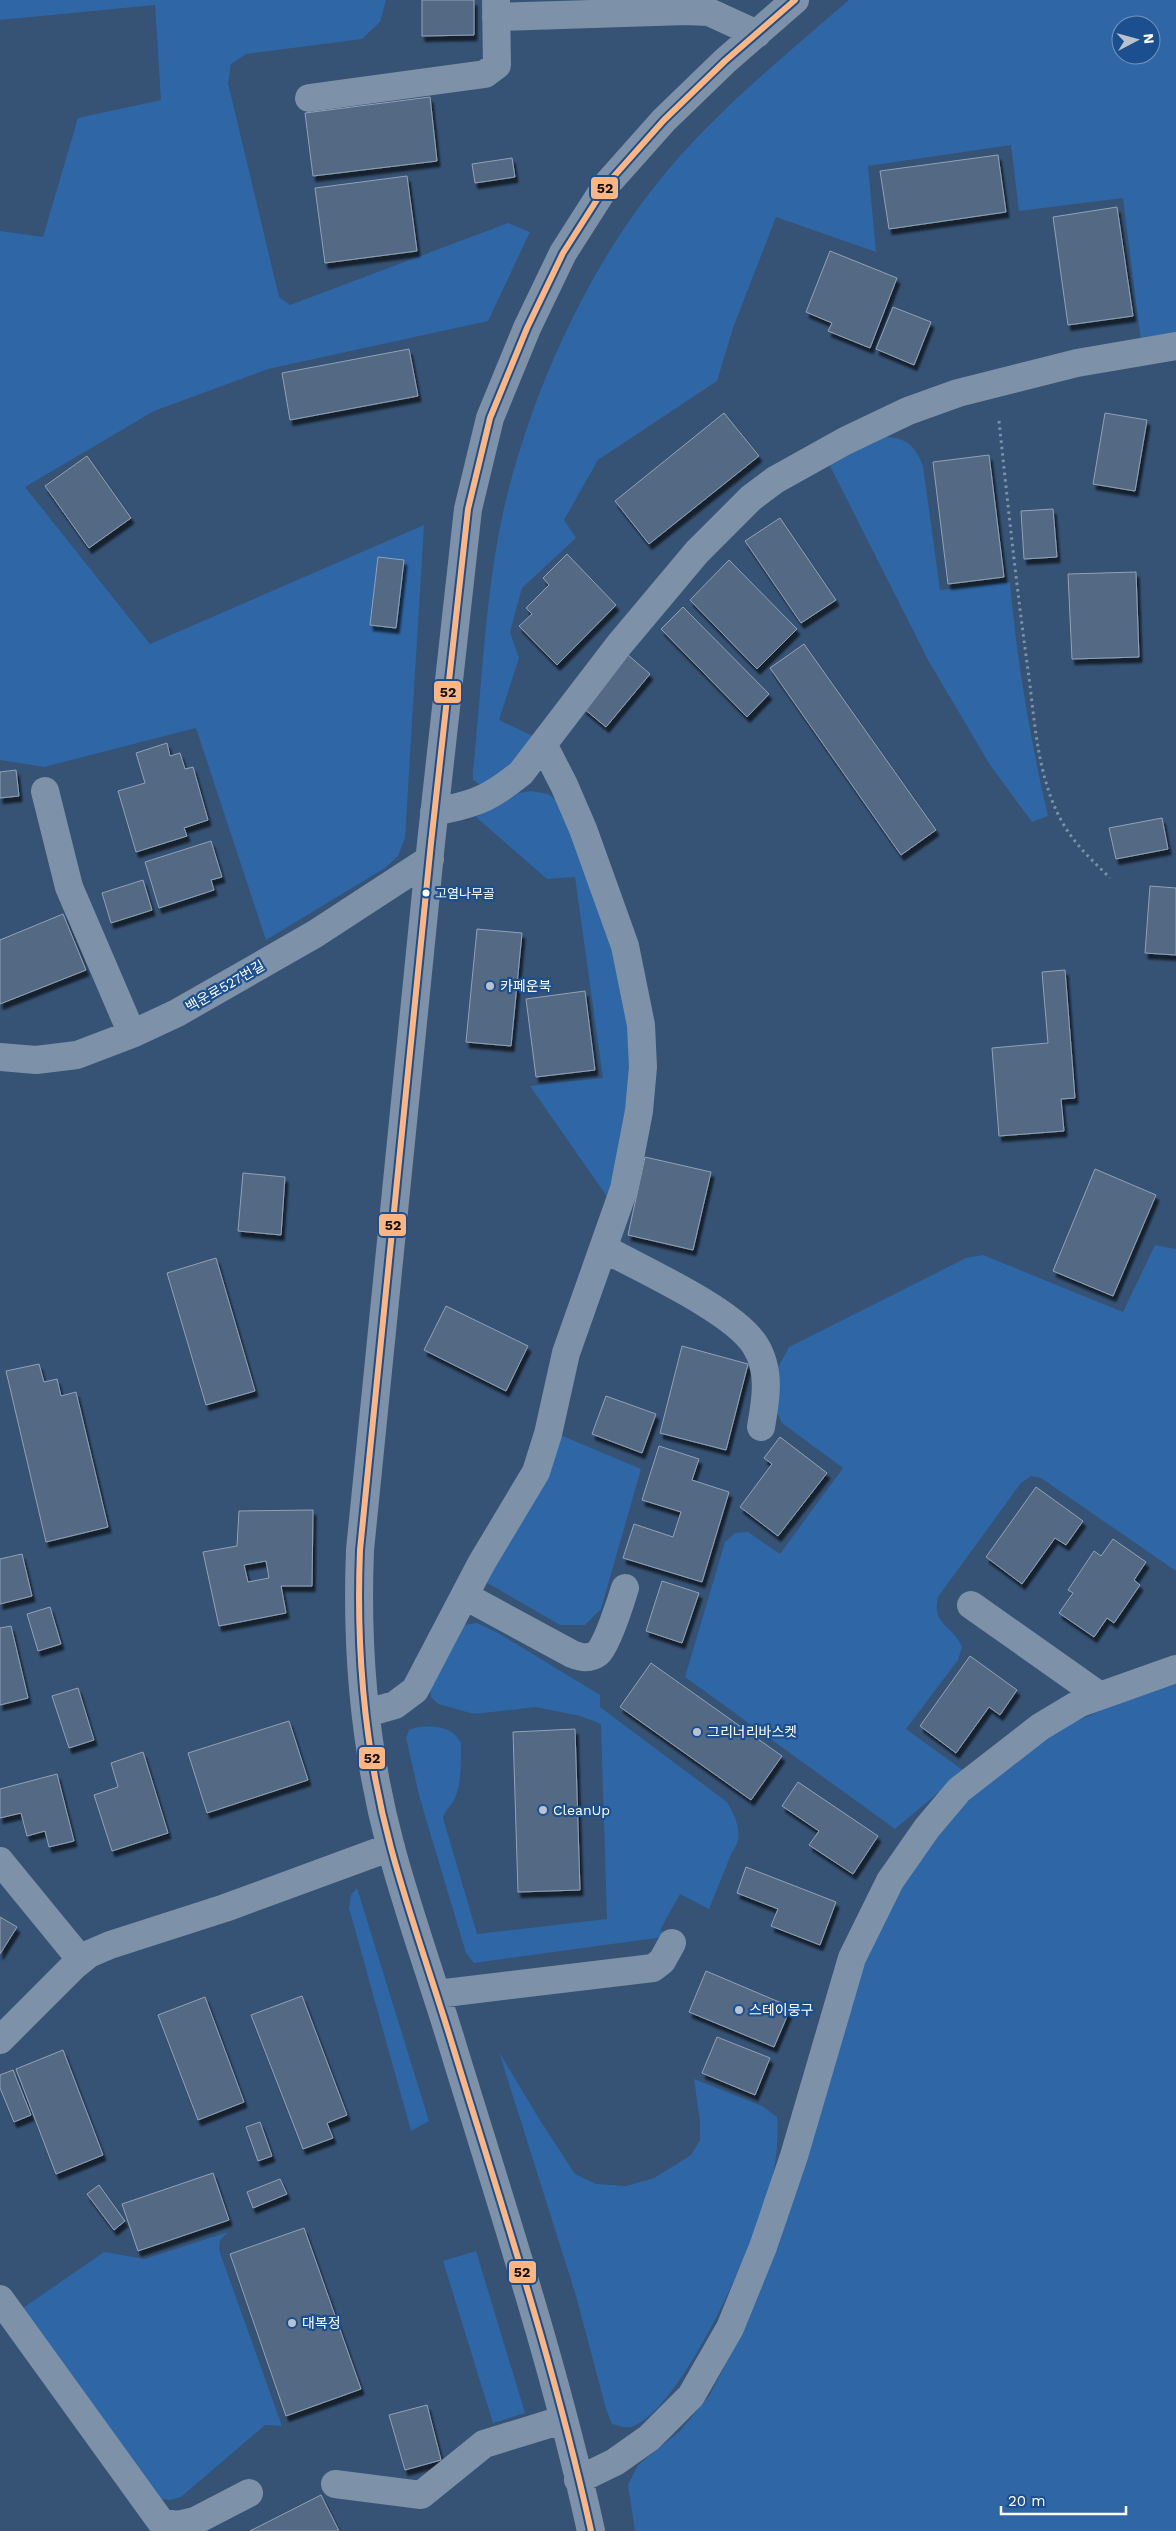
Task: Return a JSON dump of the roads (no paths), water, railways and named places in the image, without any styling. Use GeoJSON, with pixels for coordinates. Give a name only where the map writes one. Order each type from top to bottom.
{"type":"FeatureCollection","features":[{"type":"Feature","properties":{"kind":"street"},"geometry":{"type":"LineString","coordinates":[[591,2531],[508,2224],[391,1847],[373,1766],[367,1712],[358,1609],[360,1550],[434,812],[468,509],[490,418],[527,328],[563,254],[607,184],[664,120],[795,0]]}},
{"type":"Feature","properties":{"kind":"street"},"geometry":{"type":"LineString","coordinates":[[309,98],[485,74],[497,65],[496,8],[709,12],[757,34]]}},
{"type":"Feature","properties":{"kind":"street"},"geometry":{"type":"LineString","coordinates":[[434,812],[479,802],[501,789],[521,773],[544,746],[619,645],[697,552],[750,498],[800,465],[845,440],[908,411],[958,393],[1077,363],[1176,346]]}},
{"type":"Feature","properties":{"kind":"street"},"geometry":{"type":"LineString","coordinates":[[367,1712],[395,1705],[415,1690],[465,1596],[536,1472],[548,1434],[566,1353],[624,1189],[639,1111],[643,1067],[641,1025],[625,946],[583,829],[564,785],[544,746]]}},
{"type":"Feature","properties":{"kind":"street"},"geometry":{"type":"LineString","coordinates":[[45,790],[69,887],[132,1034]]}},
{"type":"Feature","properties":{"kind":"street","name":"백운로527번길"},"geometry":{"type":"LineString","coordinates":[[0,1057],[36,1060],[77,1055],[132,1034],[177,1013],[315,934],[430,859]]}},
{"type":"Feature","properties":{"kind":"street"},"geometry":{"type":"LineString","coordinates":[[603,1248],[708,1305],[735,1323],[755,1344],[764,1368],[767,1396],[761,1427]]}},
{"type":"Feature","properties":{"kind":"street"},"geometry":{"type":"LineString","coordinates":[[465,1596],[572,1654],[585,1658],[598,1653],[604,1644],[625,1588]]}},
{"type":"Feature","properties":{"kind":"street"},"geometry":{"type":"LineString","coordinates":[[971,1605],[1100,1696]]}},
{"type":"Feature","properties":{"kind":"street"},"geometry":{"type":"LineString","coordinates":[[578,2480],[616,2462],[649,2438],[691,2396],[730,2328],[763,2247],[794,2156],[852,1958],[890,1881],[927,1828],[960,1790],[1040,1726],[1080,1703],[1176,1670]]}},
{"type":"Feature","properties":{"kind":"street"},"geometry":{"type":"LineString","coordinates":[[0,2040],[81,1960],[110,1944],[225,1908],[391,1847]]}},
{"type":"Feature","properties":{"kind":"street"},"geometry":{"type":"LineString","coordinates":[[0,1861],[81,1960]]}},
{"type":"Feature","properties":{"kind":"street"},"geometry":{"type":"LineString","coordinates":[[437,1994],[653,1968],[662,1961],[672,1942]]}},
{"type":"Feature","properties":{"kind":"street"},"geometry":{"type":"LineString","coordinates":[[0,2299],[161,2522],[178,2525],[195,2521],[249,2493]]}},
{"type":"Feature","properties":{"kind":"street"},"geometry":{"type":"LineString","coordinates":[[335,2484],[421,2495],[484,2444],[562,2420]]}},
{"type":"Feature","properties":{"kind":"place","name":"고염나무골"},"geometry":{"type":"Point","coordinates":[426,893]}},
{"type":"Feature","properties":{"kind":"place","name":"카페운북"},"geometry":{"type":"Point","coordinates":[490,986]}},
{"type":"Feature","properties":{"kind":"place","name":"그리너리바스켓"},"geometry":{"type":"Point","coordinates":[697,1732]}},
{"type":"Feature","properties":{"kind":"place","name":"CleanUp"},"geometry":{"type":"Point","coordinates":[543,1810]}},
{"type":"Feature","properties":{"kind":"place","name":"스테이뭉구"},"geometry":{"type":"Point","coordinates":[739,2010]}},
{"type":"Feature","properties":{"kind":"place","name":"대복정"},"geometry":{"type":"Point","coordinates":[292,2323]}}]}
